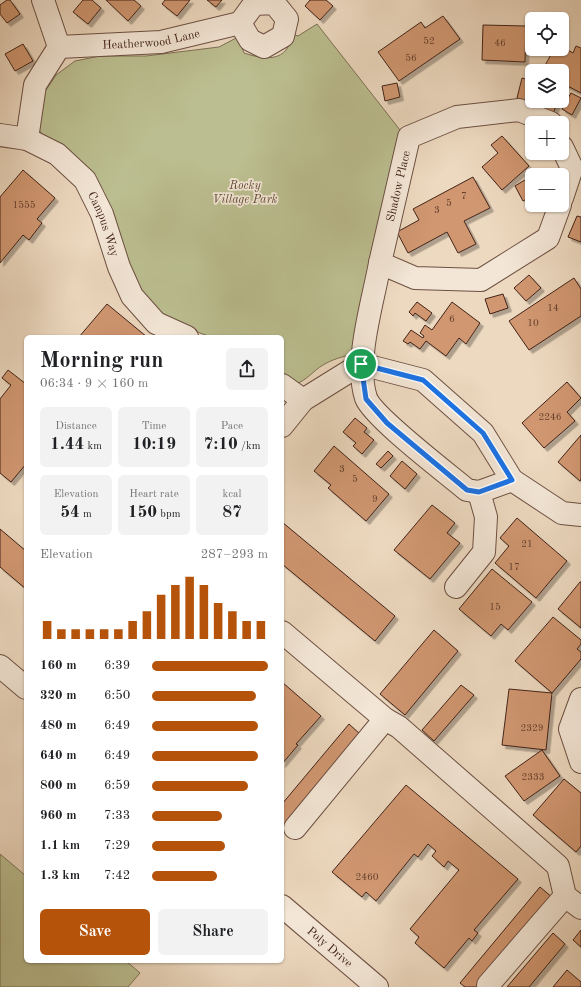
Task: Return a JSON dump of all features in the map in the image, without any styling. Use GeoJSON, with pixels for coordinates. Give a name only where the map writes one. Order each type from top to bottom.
{"type":"FeatureCollection","features":[{"type":"Feature","properties":{"kind":"street"},"geometry":{"type":"LineString","coordinates":[[27,139],[35,85],[59,47],[43,0]]}},
{"type":"Feature","properties":{"kind":"street","name":"Heatherwood Lane"},"geometry":{"type":"LineString","coordinates":[[59,47],[161,42],[240,23]]}},
{"type":"Feature","properties":{"kind":"street","name":"Shadow Place"},"geometry":{"type":"LineString","coordinates":[[479,492],[467,490],[387,423],[366,399],[361,364],[380,263],[409,137],[457,118],[519,110],[534,116]]}},
{"type":"Feature","properties":{"kind":"street","name":"Campus Way"},"geometry":{"type":"LineString","coordinates":[[0,135],[27,139],[57,154],[85,180],[102,214],[119,267],[132,296],[156,322],[183,335]]}},
{"type":"Feature","properties":{"kind":"street"},"geometry":{"type":"LineString","coordinates":[[568,160],[572,168],[569,177]]}},
{"type":"Feature","properties":{"kind":"street"},"geometry":{"type":"LineString","coordinates":[[380,263],[415,278],[481,280],[548,238],[557,212]]}},
{"type":"Feature","properties":{"kind":"street"},"geometry":{"type":"LineString","coordinates":[[284,424],[303,400],[361,364],[423,380],[483,433],[512,480],[562,513],[581,515]]}},
{"type":"Feature","properties":{"kind":"street"},"geometry":{"type":"LineString","coordinates":[[284,386],[303,400]]}},
{"type":"Feature","properties":{"kind":"street"},"geometry":{"type":"LineString","coordinates":[[456,587],[484,552],[486,517],[479,492],[512,480]]}},
{"type":"Feature","properties":{"kind":"street"},"geometry":{"type":"LineString","coordinates":[[284,634],[385,720],[399,727],[558,866],[573,902],[488,985]]}},
{"type":"Feature","properties":{"kind":"street"},"geometry":{"type":"LineString","coordinates":[[0,666],[24,686]]}},
{"type":"Feature","properties":{"kind":"street"},"geometry":{"type":"LineString","coordinates":[[581,699],[570,729],[581,762]]}},
{"type":"Feature","properties":{"kind":"street"},"geometry":{"type":"LineString","coordinates":[[295,828],[385,720]]}},
{"type":"Feature","properties":{"kind":"street","name":"Poly Drive"},"geometry":{"type":"LineString","coordinates":[[284,908],[377,987]]}},
{"type":"Feature","properties":{"kind":"green space","name":"Rocky Village Park"},"geometry":{"type":"Polygon","coordinates":[[[317,24],[400,130],[365,282],[353,354],[338,358],[319,367],[296,384],[284,377],[284,335],[206,335],[168,321],[134,283],[119,245],[39,130],[42,96],[56,75],[75,61],[100,56],[146,56],[219,47],[238,37],[244,53],[267,58],[281,55],[290,43],[292,34],[298,36],[317,24]]]}},
{"type":"Feature","properties":{"kind":"green space"},"geometry":{"type":"Polygon","coordinates":[[[0,854],[24,874],[24,963],[128,963],[140,973],[128,987],[0,987],[0,854]]]}},
{"type":"Feature","properties":{"kind":"building"},"geometry":{"type":"Polygon","coordinates":[[[7,0],[10,0],[20,14],[7,23],[0,14],[0,5],[7,0]]]}},
{"type":"Feature","properties":{"kind":"building"},"geometry":{"type":"Polygon","coordinates":[[[83,0],[92,0],[101,8],[88,24],[73,12],[83,0]]]}},
{"type":"Feature","properties":{"kind":"building"},"geometry":{"type":"Polygon","coordinates":[[[106,0],[134,0],[141,6],[128,21],[106,0]]]}},
{"type":"Feature","properties":{"kind":"building"},"geometry":{"type":"Polygon","coordinates":[[[165,0],[190,0],[177,16],[162,4],[165,0]]]}},
{"type":"Feature","properties":{"kind":"building"},"geometry":{"type":"Polygon","coordinates":[[[207,0],[222,0],[216,7],[207,0]]]}},
{"type":"Feature","properties":{"kind":"building"},"geometry":{"type":"Polygon","coordinates":[[[310,0],[326,0],[333,6],[320,20],[305,6],[310,0]]]}},
{"type":"Feature","properties":{"kind":"building"},"geometry":{"type":"Polygon","coordinates":[[[443,16],[460,39],[399,81],[378,52],[421,22],[425,28],[443,16]]]}},
{"type":"Feature","properties":{"kind":"building"},"geometry":{"type":"Polygon","coordinates":[[[483,25],[525,26],[525,62],[482,60],[483,25]]]}},
{"type":"Feature","properties":{"kind":"building"},"geometry":{"type":"Polygon","coordinates":[[[23,44],[33,61],[15,71],[5,54],[23,44]]]}},
{"type":"Feature","properties":{"kind":"building"},"geometry":{"type":"Polygon","coordinates":[[[576,46],[581,48],[581,93],[569,87],[569,64],[546,64],[550,56],[569,56],[569,51],[573,53],[576,46]]]}},
{"type":"Feature","properties":{"kind":"building"},"geometry":{"type":"Polygon","coordinates":[[[522,78],[525,79],[525,100],[517,98],[522,78]]]}},
{"type":"Feature","properties":{"kind":"building"},"geometry":{"type":"Polygon","coordinates":[[[397,83],[400,97],[385,101],[382,86],[397,83]]]}},
{"type":"Feature","properties":{"kind":"building"},"geometry":{"type":"Polygon","coordinates":[[[571,93],[581,98],[572,115],[562,109],[569,108],[569,97],[571,93]]]}},
{"type":"Feature","properties":{"kind":"building"},"geometry":{"type":"Polygon","coordinates":[[[540,108],[555,108],[552,116],[544,116],[538,113],[540,108]]]}},
{"type":"Feature","properties":{"kind":"building"},"geometry":{"type":"Polygon","coordinates":[[[502,136],[529,166],[502,190],[482,167],[498,153],[491,145],[502,136]]]}},
{"type":"Feature","properties":{"kind":"building"},"geometry":{"type":"Polygon","coordinates":[[[23,170],[55,198],[37,219],[42,223],[29,240],[23,235],[0,263],[0,197],[23,170]]]}},
{"type":"Feature","properties":{"kind":"building"},"geometry":{"type":"Polygon","coordinates":[[[473,177],[490,208],[464,221],[476,244],[458,253],[447,232],[408,253],[397,232],[419,220],[413,209],[473,177]]]}},
{"type":"Feature","properties":{"kind":"building"},"geometry":{"type":"Polygon","coordinates":[[[525,180],[525,200],[523,201],[515,186],[525,180]]]}},
{"type":"Feature","properties":{"kind":"building"},"geometry":{"type":"Polygon","coordinates":[[[577,216],[581,217],[581,242],[568,237],[577,216]]]}},
{"type":"Feature","properties":{"kind":"building"},"geometry":{"type":"Polygon","coordinates":[[[529,275],[541,288],[526,301],[514,288],[529,275]]]}},
{"type":"Feature","properties":{"kind":"building"},"geometry":{"type":"Polygon","coordinates":[[[574,278],[581,289],[581,316],[529,350],[509,321],[574,278]]]}},
{"type":"Feature","properties":{"kind":"building"},"geometry":{"type":"Polygon","coordinates":[[[503,294],[508,308],[490,314],[485,299],[503,294]]]}},
{"type":"Feature","properties":{"kind":"building"},"geometry":{"type":"Polygon","coordinates":[[[417,302],[432,313],[426,321],[415,313],[413,316],[409,312],[417,302]]]}},
{"type":"Feature","properties":{"kind":"building"},"geometry":{"type":"Polygon","coordinates":[[[452,302],[480,323],[466,344],[459,338],[446,356],[426,341],[420,349],[410,342],[408,344],[403,341],[411,330],[423,338],[424,336],[420,333],[425,325],[432,330],[452,302]]]}},
{"type":"Feature","properties":{"kind":"building"},"geometry":{"type":"Polygon","coordinates":[[[107,304],[145,335],[81,335],[107,304]]]}},
{"type":"Feature","properties":{"kind":"building"},"geometry":{"type":"Polygon","coordinates":[[[8,370],[24,382],[24,466],[11,482],[0,473],[0,399],[11,385],[2,378],[8,370]]]}},
{"type":"Feature","properties":{"kind":"building"},"geometry":{"type":"Polygon","coordinates":[[[567,382],[581,398],[567,412],[575,421],[544,448],[522,423],[567,382]]]}},
{"type":"Feature","properties":{"kind":"building"},"geometry":{"type":"Polygon","coordinates":[[[355,418],[367,428],[364,432],[374,440],[362,454],[353,446],[356,443],[343,432],[355,418]]]}},
{"type":"Feature","properties":{"kind":"building"},"geometry":{"type":"Polygon","coordinates":[[[581,435],[581,479],[580,481],[558,462],[581,435]]]}},
{"type":"Feature","properties":{"kind":"building"},"geometry":{"type":"Polygon","coordinates":[[[334,446],[389,494],[366,521],[328,488],[331,485],[314,471],[334,446]]]}},
{"type":"Feature","properties":{"kind":"building"},"geometry":{"type":"Polygon","coordinates":[[[388,451],[393,456],[381,468],[376,464],[388,451]]]}},
{"type":"Feature","properties":{"kind":"building"},"geometry":{"type":"Polygon","coordinates":[[[402,461],[417,474],[405,489],[390,476],[402,461]]]}},
{"type":"Feature","properties":{"kind":"building"},"geometry":{"type":"Polygon","coordinates":[[[432,505],[455,523],[447,533],[460,543],[430,579],[394,550],[432,505]]]}},
{"type":"Feature","properties":{"kind":"building"},"geometry":{"type":"Polygon","coordinates":[[[517,518],[567,561],[536,598],[495,563],[509,546],[500,538],[517,518]]]}},
{"type":"Feature","properties":{"kind":"building"},"geometry":{"type":"Polygon","coordinates":[[[284,524],[395,616],[375,641],[284,566],[284,524]]]}},
{"type":"Feature","properties":{"kind":"building"},"geometry":{"type":"Polygon","coordinates":[[[0,529],[24,549],[24,587],[0,567],[0,529]]]}},
{"type":"Feature","properties":{"kind":"building"},"geometry":{"type":"Polygon","coordinates":[[[492,569],[532,602],[508,630],[501,624],[491,636],[459,609],[492,569]]]}},
{"type":"Feature","properties":{"kind":"building"},"geometry":{"type":"Polygon","coordinates":[[[581,582],[581,628],[558,609],[581,582]]]}},
{"type":"Feature","properties":{"kind":"building"},"geometry":{"type":"Polygon","coordinates":[[[553,617],[581,640],[581,644],[577,649],[581,652],[581,659],[552,693],[515,661],[553,617]]]}},
{"type":"Feature","properties":{"kind":"building"},"geometry":{"type":"Polygon","coordinates":[[[434,630],[458,651],[405,715],[380,694],[434,630]]]}},
{"type":"Feature","properties":{"kind":"building"},"geometry":{"type":"Polygon","coordinates":[[[284,684],[321,716],[296,744],[298,745],[284,762],[284,684]]]}},
{"type":"Feature","properties":{"kind":"building"},"geometry":{"type":"Polygon","coordinates":[[[461,685],[474,695],[434,741],[422,730],[461,685]]]}},
{"type":"Feature","properties":{"kind":"building"},"geometry":{"type":"Polygon","coordinates":[[[509,689],[552,693],[546,750],[502,745],[509,689]]]}},
{"type":"Feature","properties":{"kind":"building"},"geometry":{"type":"Polygon","coordinates":[[[349,724],[361,735],[284,827],[284,802],[349,724]]]}},
{"type":"Feature","properties":{"kind":"building"},"geometry":{"type":"Polygon","coordinates":[[[542,750],[560,776],[524,801],[505,776],[542,750]]]}},
{"type":"Feature","properties":{"kind":"building"},"geometry":{"type":"Polygon","coordinates":[[[564,779],[581,793],[581,846],[576,852],[533,815],[564,779]]]}},
{"type":"Feature","properties":{"kind":"building"},"geometry":{"type":"Polygon","coordinates":[[[406,785],[518,879],[474,930],[478,933],[472,941],[469,938],[444,968],[415,943],[419,937],[410,929],[459,870],[448,861],[444,867],[432,856],[436,851],[428,844],[418,857],[414,854],[376,901],[366,892],[362,897],[332,872],[406,785]]]}},
{"type":"Feature","properties":{"kind":"building"},"geometry":{"type":"Polygon","coordinates":[[[540,887],[553,898],[477,987],[465,987],[460,983],[540,887]]]}},
{"type":"Feature","properties":{"kind":"building"},"geometry":{"type":"Polygon","coordinates":[[[581,930],[581,947],[573,940],[581,930]]]}},
{"type":"Feature","properties":{"kind":"building"},"geometry":{"type":"Polygon","coordinates":[[[553,933],[565,944],[529,987],[507,987],[553,933]]]}},
{"type":"Feature","properties":{"kind":"building"},"geometry":{"type":"Polygon","coordinates":[[[567,970],[581,982],[581,987],[553,987],[567,970]]]}},
{"type":"Feature","properties":{"kind":"route"},"geometry":{"type":"LineString","coordinates":[[361,364],[423,380],[483,433],[512,480],[479,492],[467,490],[387,423],[366,399],[361,364]]}}]}
